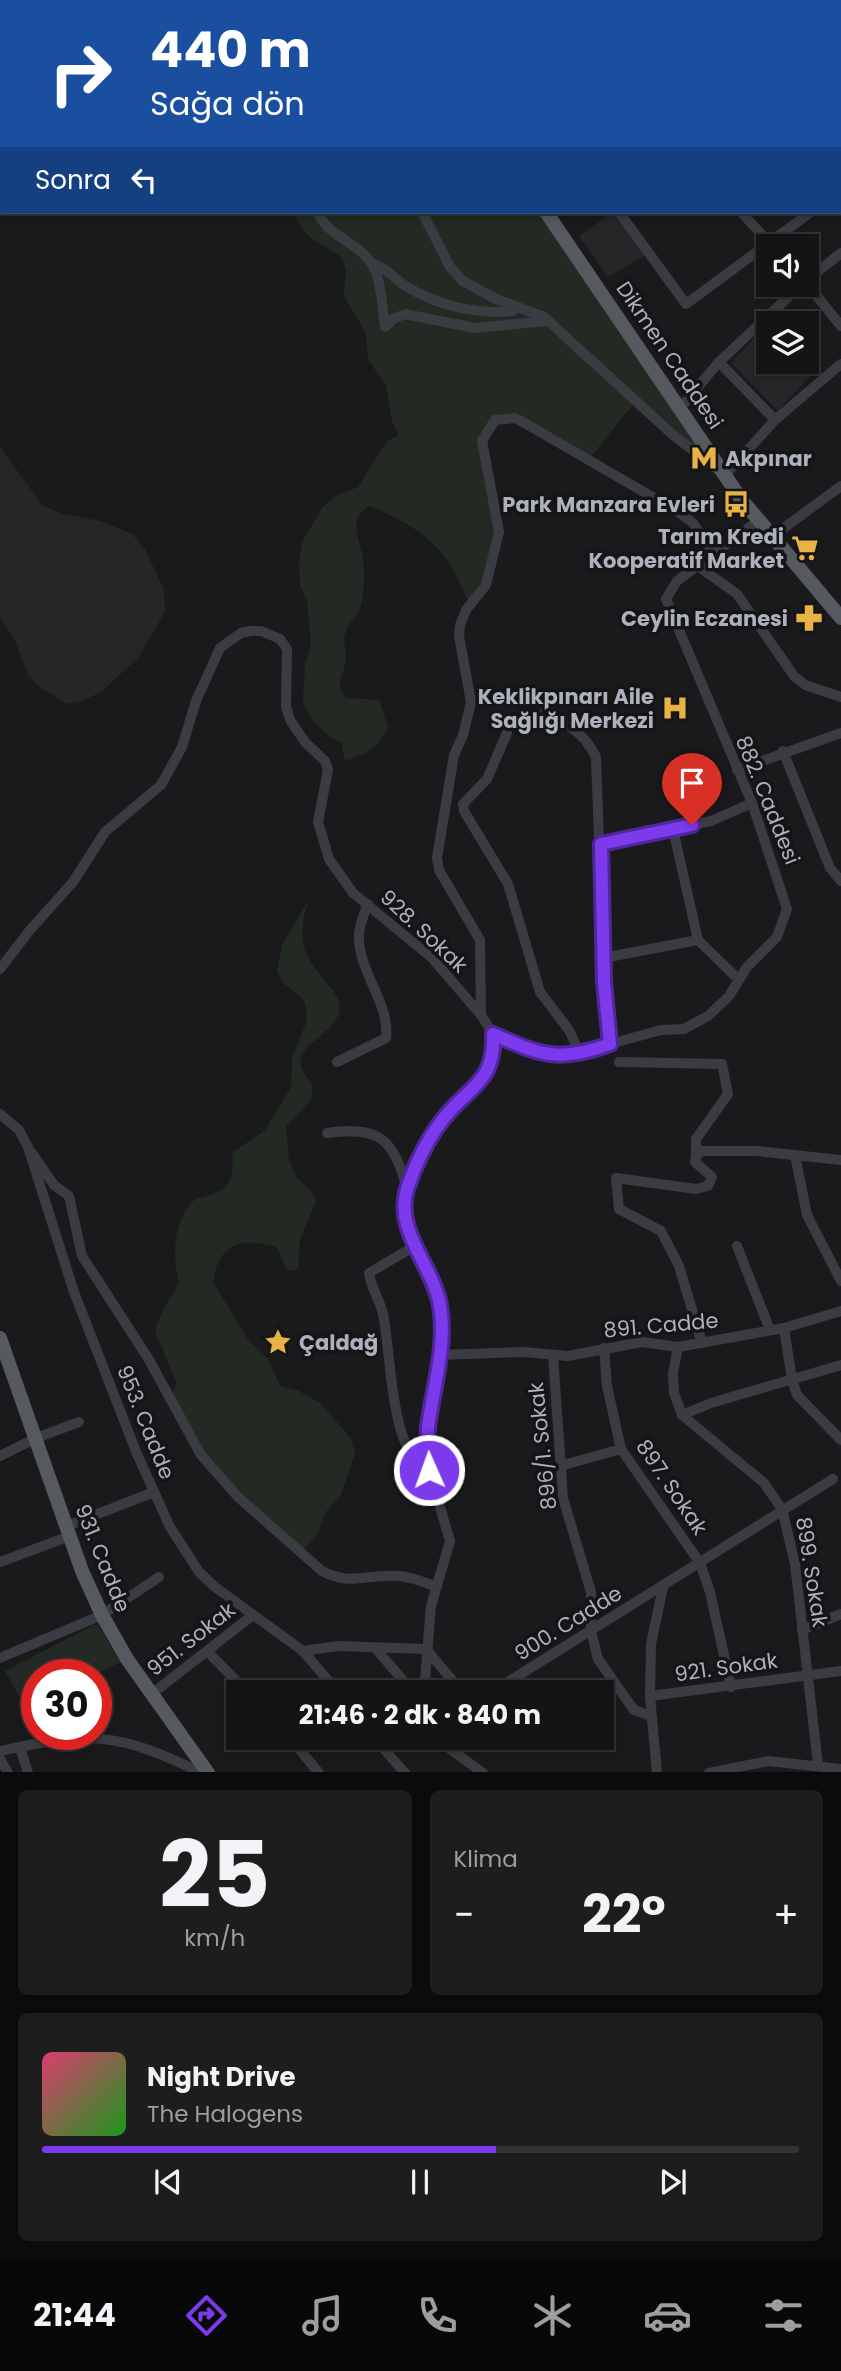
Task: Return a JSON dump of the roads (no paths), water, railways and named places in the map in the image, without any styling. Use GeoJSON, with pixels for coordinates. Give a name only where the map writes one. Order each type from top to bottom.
{"type":"FeatureCollection","features":[{"type":"Feature","properties":{"kind":"main road","name":"Dikmen Caddesi"},"geometry":{"type":"LineString","coordinates":[[547,214],[725,475],[759,520],[838,609]]}},
{"type":"Feature","properties":{"kind":"main road","name":"931. Cadde"},"geometry":{"type":"LineString","coordinates":[[0,1338],[102,1615],[127,1659],[207,1772]]}},
{"type":"Feature","properties":{"kind":"street"},"geometry":{"type":"LineString","coordinates":[[319,214],[323,224],[359,250],[372,264],[412,290],[443,303],[490,312],[513,311],[517,307]]}},
{"type":"Feature","properties":{"kind":"street"},"geometry":{"type":"LineString","coordinates":[[423,214],[456,275],[471,287],[548,321],[664,427],[725,475],[775,420],[841,364]]}},
{"type":"Feature","properties":{"kind":"street"},"geometry":{"type":"LineString","coordinates":[[620,214],[686,304],[756,254]]}},
{"type":"Feature","properties":{"kind":"street"},"geometry":{"type":"LineString","coordinates":[[743,214],[761,234]]}},
{"type":"Feature","properties":{"kind":"street"},"geometry":{"type":"LineString","coordinates":[[783,234],[808,214]]}},
{"type":"Feature","properties":{"kind":"street"},"geometry":{"type":"LineString","coordinates":[[819,272],[841,253]]}},
{"type":"Feature","properties":{"kind":"street"},"geometry":{"type":"LineString","coordinates":[[372,264],[385,327],[397,316],[409,314],[450,325],[475,328],[548,321]]}},
{"type":"Feature","properties":{"kind":"street"},"geometry":{"type":"LineString","coordinates":[[681,407],[719,362],[788,297]]}},
{"type":"Feature","properties":{"kind":"street"},"geometry":{"type":"LineString","coordinates":[[819,297],[841,326]]}},
{"type":"Feature","properties":{"kind":"street"},"geometry":{"type":"LineString","coordinates":[[719,362],[775,420]]}},
{"type":"Feature","properties":{"kind":"street"},"geometry":{"type":"LineString","coordinates":[[481,1016],[480,940],[439,870],[437,858],[454,755],[463,735],[471,702],[459,636],[460,625],[466,610],[486,585],[499,532],[499,519],[482,447],[489,425],[495,420],[515,418],[590,458],[685,517],[704,536],[715,554]]}},
{"type":"Feature","properties":{"kind":"street"},"geometry":{"type":"LineString","coordinates":[[773,536],[841,486]]}},
{"type":"Feature","properties":{"kind":"street","name":"882. Caddesi"},"geometry":{"type":"LineString","coordinates":[[493,1034],[543,1055],[580,1054],[661,1030],[684,1029],[699,1022],[729,996],[737,978],[777,937],[787,909],[752,803],[667,599],[670,588],[759,520]]}},
{"type":"Feature","properties":{"kind":"street"},"geometry":{"type":"LineString","coordinates":[[698,566],[737,594],[794,676],[805,685],[841,697]]}},
{"type":"Feature","properties":{"kind":"street","name":"928. Sokak"},"geometry":{"type":"LineString","coordinates":[[0,969],[30,930],[74,882],[105,832],[161,785],[182,747],[212,659],[220,648],[242,633],[270,634],[279,639],[286,649],[285,692],[290,720],[305,743],[325,761],[328,770],[318,809],[318,822],[327,852],[340,878],[432,958],[493,1034]]}},
{"type":"Feature","properties":{"kind":"street"},"geometry":{"type":"LineString","coordinates":[[534,714],[555,716],[591,747],[596,757],[603,958],[610,1044]]}},
{"type":"Feature","properties":{"kind":"street"},"geometry":{"type":"LineString","coordinates":[[463,804],[487,779],[507,733]]}},
{"type":"Feature","properties":{"kind":"street"},"geometry":{"type":"LineString","coordinates":[[737,770],[783,751],[841,733]]}},
{"type":"Feature","properties":{"kind":"street"},"geometry":{"type":"LineString","coordinates":[[783,751],[830,868],[841,881]]}},
{"type":"Feature","properties":{"kind":"street"},"geometry":{"type":"LineString","coordinates":[[448,801],[463,804]]}},
{"type":"Feature","properties":{"kind":"street"},"geometry":{"type":"LineString","coordinates":[[601,844],[711,821],[752,803]]}},
{"type":"Feature","properties":{"kind":"street"},"geometry":{"type":"LineString","coordinates":[[463,804],[468,819],[508,884],[540,992],[569,1030],[580,1054]]}},
{"type":"Feature","properties":{"kind":"street"},"geometry":{"type":"LineString","coordinates":[[673,829],[698,940],[737,978]]}},
{"type":"Feature","properties":{"kind":"street"},"geometry":{"type":"LineString","coordinates":[[337,1062],[386,1038],[385,1019],[360,954],[360,925],[368,904]]}},
{"type":"Feature","properties":{"kind":"street"},"geometry":{"type":"LineString","coordinates":[[603,958],[698,940]]}},
{"type":"Feature","properties":{"kind":"street"},"geometry":{"type":"LineString","coordinates":[[407,1189],[442,1121],[486,1074],[493,1059],[493,1034]]}},
{"type":"Feature","properties":{"kind":"street"},"geometry":{"type":"LineString","coordinates":[[619,1062],[669,1065],[722,1063],[728,1094],[696,1139],[695,1162],[712,1177],[708,1186],[696,1189],[615,1178],[619,1209],[661,1231],[679,1266],[702,1343]]}},
{"type":"Feature","properties":{"kind":"street","name":"953. Cadde"},"geometry":{"type":"LineString","coordinates":[[0,1114],[19,1130],[28,1147],[74,1292],[153,1492],[170,1527],[199,1572],[303,1651],[328,1680]]}},
{"type":"Feature","properties":{"kind":"street"},"geometry":{"type":"LineString","coordinates":[[327,1133],[352,1131],[383,1140],[393,1148],[407,1189],[407,1223],[415,1246],[428,1269],[440,1306],[439,1355],[428,1430],[430,1475],[450,1541],[436,1587],[426,1649],[425,1680]]}},
{"type":"Feature","properties":{"kind":"street"},"geometry":{"type":"LineString","coordinates":[[28,1147],[54,1185],[69,1196],[82,1256],[148,1358],[201,1454],[238,1497],[322,1571],[337,1578],[351,1581],[397,1576],[436,1587]]}},
{"type":"Feature","properties":{"kind":"street"},"geometry":{"type":"LineString","coordinates":[[696,1156],[702,1151],[841,1160]]}},
{"type":"Feature","properties":{"kind":"street"},"geometry":{"type":"LineString","coordinates":[[795,1155],[807,1215],[841,1281]]}},
{"type":"Feature","properties":{"kind":"street"},"geometry":{"type":"LineString","coordinates":[[415,1246],[369,1273],[383,1311],[391,1397],[407,1452],[418,1468],[430,1475]]}},
{"type":"Feature","properties":{"kind":"street"},"geometry":{"type":"LineString","coordinates":[[737,1246],[770,1330]]}},
{"type":"Feature","properties":{"kind":"street","name":"891. Cadde"},"geometry":{"type":"LineString","coordinates":[[439,1355],[524,1352],[553,1355],[642,1342],[678,1347],[784,1328],[841,1311]]}},
{"type":"Feature","properties":{"kind":"street"},"geometry":{"type":"LineString","coordinates":[[784,1328],[792,1380],[806,1406],[841,1440]]}},
{"type":"Feature","properties":{"kind":"street"},"geometry":{"type":"LineString","coordinates":[[678,1347],[673,1373],[674,1393],[682,1415],[711,1403],[841,1365]]}},
{"type":"Feature","properties":{"kind":"street","name":"897. Sokak"},"geometry":{"type":"LineString","coordinates":[[604,1348],[607,1386],[621,1449],[700,1563],[710,1591],[730,1687]]}},
{"type":"Feature","properties":{"kind":"street","name":"896/1. Sokak"},"geometry":{"type":"LineString","coordinates":[[553,1355],[563,1499],[591,1592],[591,1631],[598,1659],[617,1690],[634,1710],[651,1716]]}},
{"type":"Feature","properties":{"kind":"street","name":"899. Sokak"},"geometry":{"type":"LineString","coordinates":[[682,1415],[764,1483],[782,1509],[795,1564],[818,1765]]}},
{"type":"Feature","properties":{"kind":"street"},"geometry":{"type":"LineString","coordinates":[[0,1456],[36,1438],[79,1422]]}},
{"type":"Feature","properties":{"kind":"street"},"geometry":{"type":"LineString","coordinates":[[560,1466],[621,1449]]}},
{"type":"Feature","properties":{"kind":"street","name":"900. Cadde"},"geometry":{"type":"LineString","coordinates":[[511,1680],[832,1479]]}},
{"type":"Feature","properties":{"kind":"street"},"geometry":{"type":"LineString","coordinates":[[0,1562],[153,1492]]}},
{"type":"Feature","properties":{"kind":"street"},"geometry":{"type":"LineString","coordinates":[[0,1658],[102,1615],[159,1577]]}},
{"type":"Feature","properties":{"kind":"street"},"geometry":{"type":"LineString","coordinates":[[657,1772],[650,1696],[651,1644],[663,1587]]}},
{"type":"Feature","properties":{"kind":"street"},"geometry":{"type":"LineString","coordinates":[[802,1630],[841,1614]]}},
{"type":"Feature","properties":{"kind":"street","name":"951. Sokak"},"geometry":{"type":"LineString","coordinates":[[152,1693],[253,1615]]}},
{"type":"Feature","properties":{"kind":"street"},"geometry":{"type":"LineString","coordinates":[[303,1651],[338,1646],[426,1649]]}},
{"type":"Feature","properties":{"kind":"street"},"geometry":{"type":"LineString","coordinates":[[376,1649],[403,1680]]}},
{"type":"Feature","properties":{"kind":"street"},"geometry":{"type":"LineString","coordinates":[[426,1649],[452,1680]]}},
{"type":"Feature","properties":{"kind":"street"},"geometry":{"type":"LineString","coordinates":[[208,1652],[235,1680]]}},
{"type":"Feature","properties":{"kind":"street","name":"921. Sokak"},"geometry":{"type":"LineString","coordinates":[[650,1696],[841,1671]]}},
{"type":"Feature","properties":{"kind":"street"},"geometry":{"type":"LineString","coordinates":[[0,1751],[38,1743],[107,1737],[158,1751],[200,1772]]}},
{"type":"Feature","properties":{"kind":"street"},"geometry":{"type":"LineString","coordinates":[[20,1747],[28,1772]]}},
{"type":"Feature","properties":{"kind":"street"},"geometry":{"type":"LineString","coordinates":[[301,1750],[318,1772]]}},
{"type":"Feature","properties":{"kind":"street"},"geometry":{"type":"LineString","coordinates":[[385,1750],[404,1772]]}},
{"type":"Feature","properties":{"kind":"street"},"geometry":{"type":"LineString","coordinates":[[451,1750],[482,1772]]}},
{"type":"Feature","properties":{"kind":"street"},"geometry":{"type":"LineString","coordinates":[[719,1772],[818,1765],[841,1769]]}},
{"type":"Feature","properties":{"kind":"place","name":"Akpınar"},"geometry":{"type":"Point","coordinates":[704,458]}},
{"type":"Feature","properties":{"kind":"place","name":"Park Manzara Evleri"},"geometry":{"type":"Point","coordinates":[736,504]}},
{"type":"Feature","properties":{"kind":"place","name":"Tarım Kredi Kooperatif Market"},"geometry":{"type":"Point","coordinates":[805,548]}},
{"type":"Feature","properties":{"kind":"place","name":"Ceylin Eczanesi"},"geometry":{"type":"Point","coordinates":[809,618]}},
{"type":"Feature","properties":{"kind":"place","name":"Keklikpınarı Aile Sağlığı Merkezi"},"geometry":{"type":"Point","coordinates":[675,708]}},
{"type":"Feature","properties":{"kind":"place","name":"Çaldağ"},"geometry":{"type":"Point","coordinates":[278,1342]}}]}
